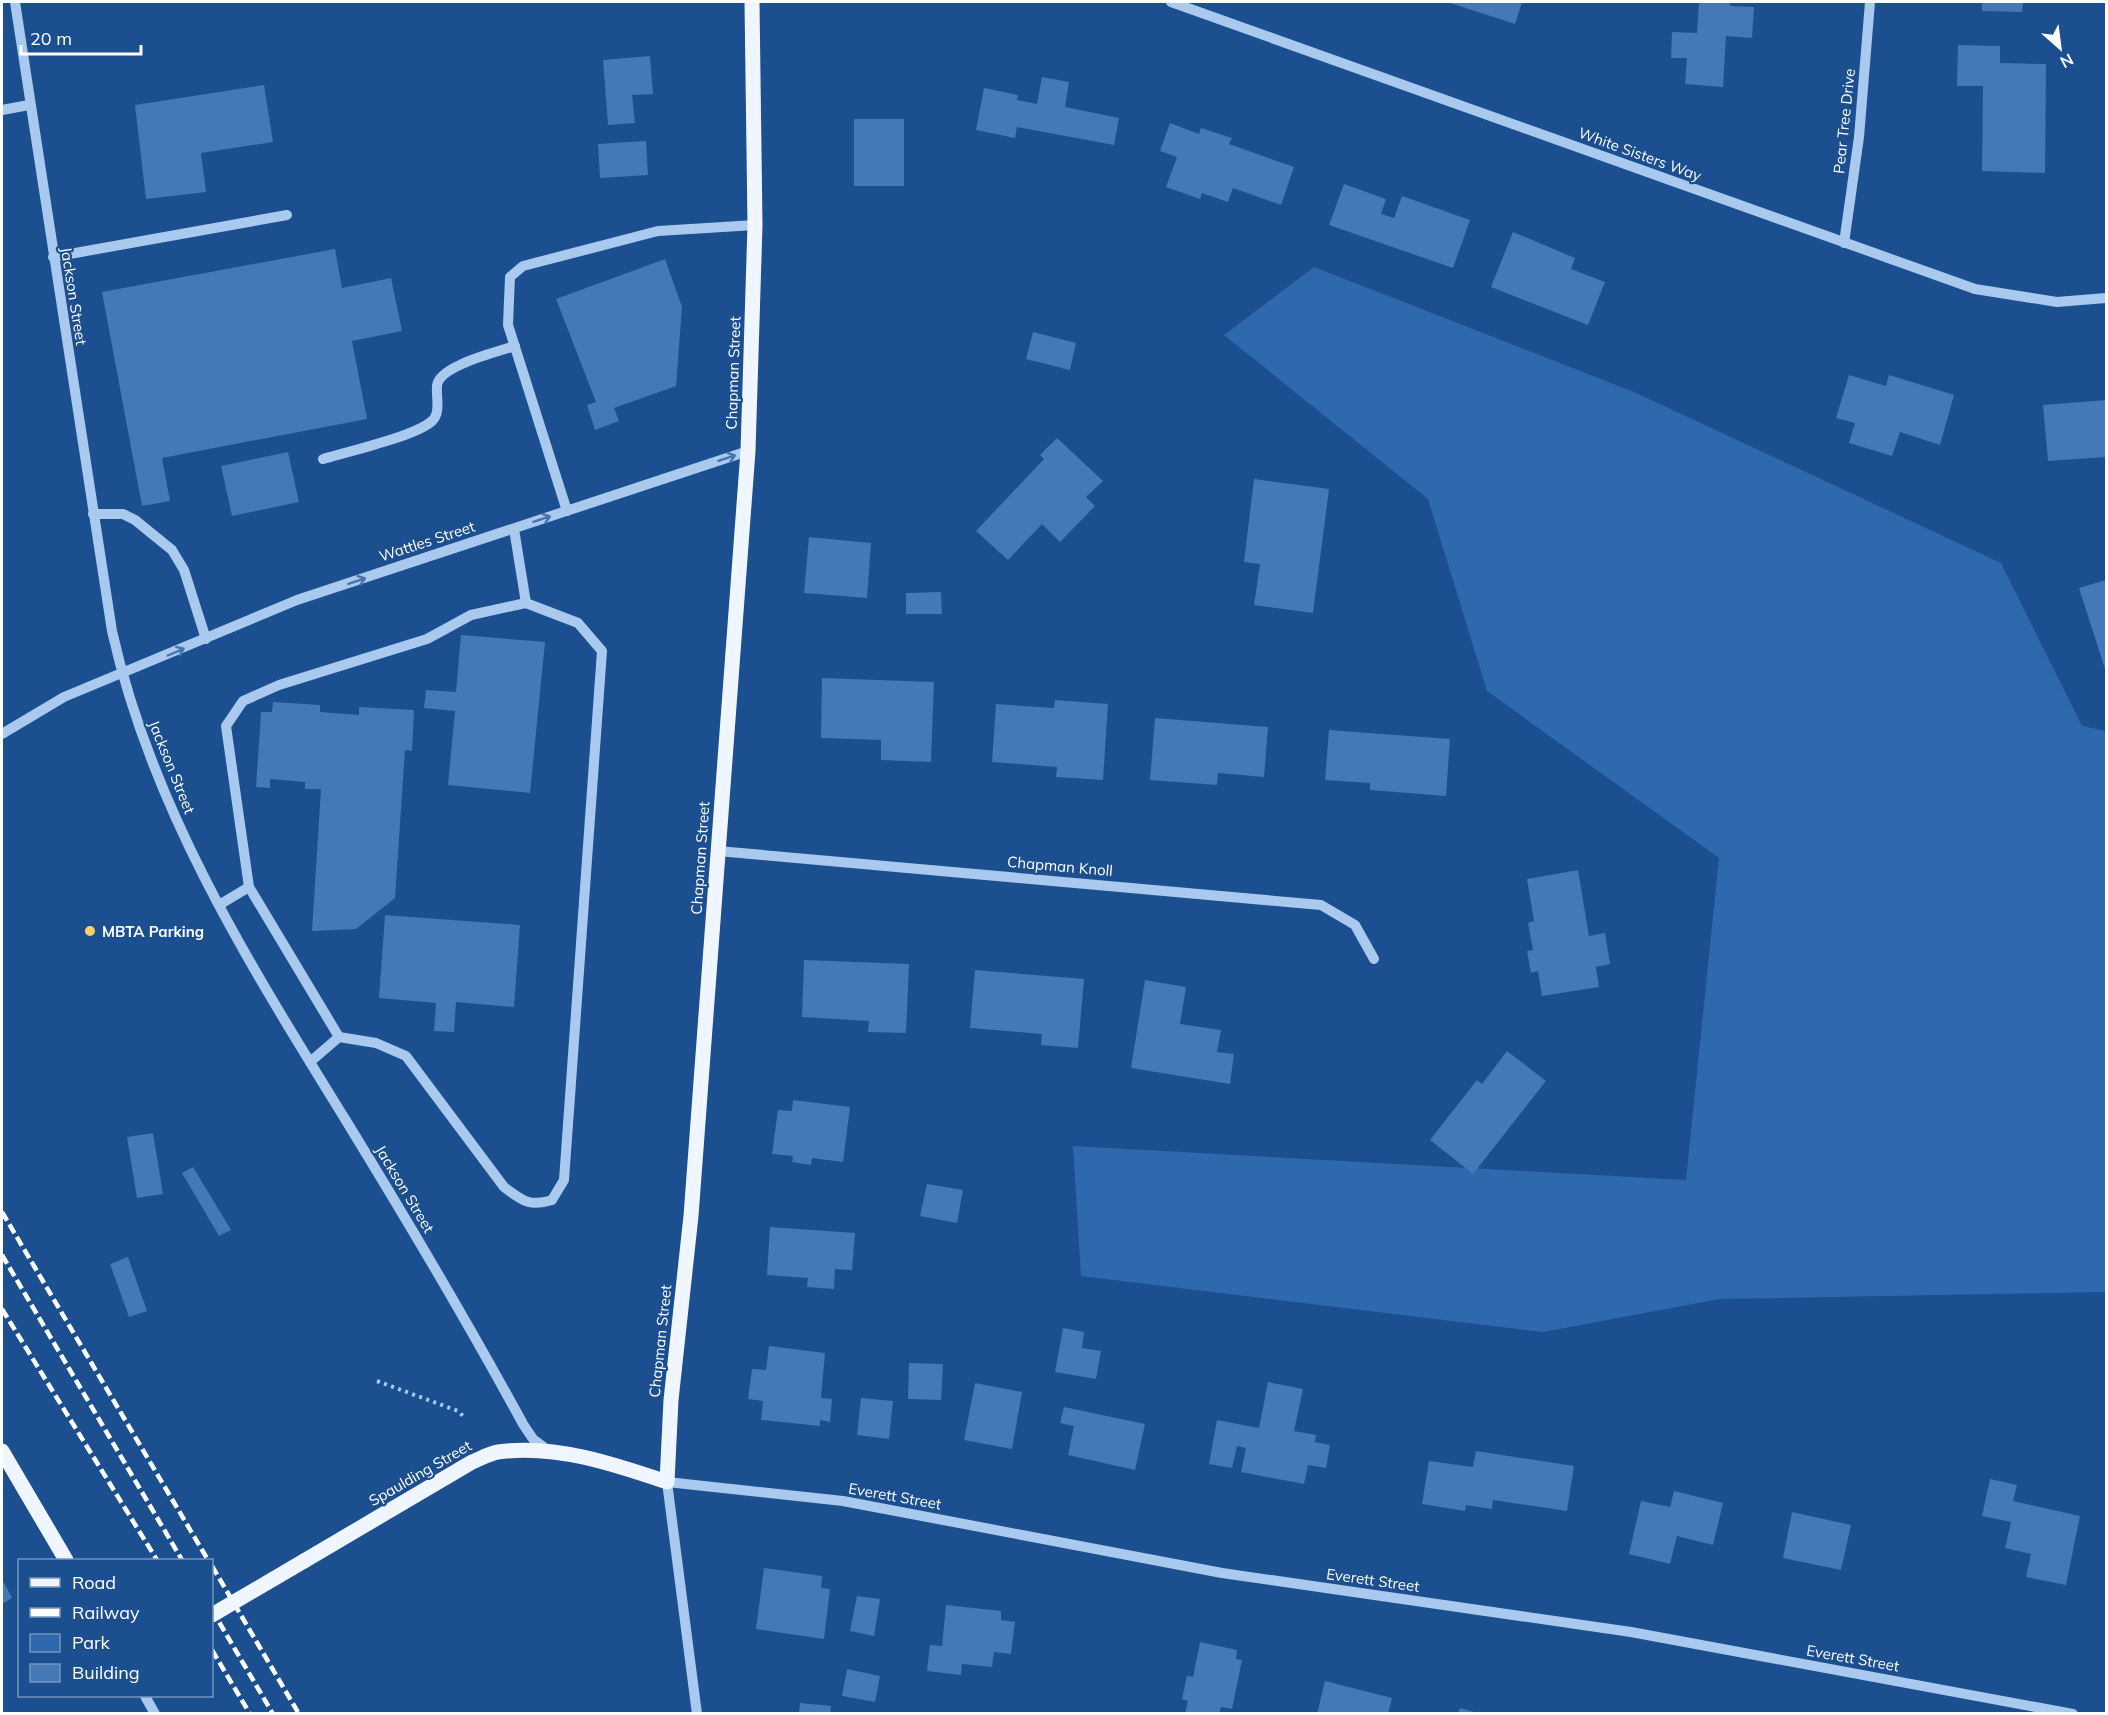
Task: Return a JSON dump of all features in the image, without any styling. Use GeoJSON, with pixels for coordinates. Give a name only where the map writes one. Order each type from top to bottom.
{"type":"FeatureCollection","features":[{"type":"Feature","properties":{"kind":"main road","name":"Chapman Street"},"geometry":{"type":"LineString","coordinates":[[667,1482],[671,1400],[691,1216],[748,451],[755,225],[752,2]]}},
{"type":"Feature","properties":{"kind":"main road"},"geometry":{"type":"LineString","coordinates":[[2,1451],[65,1559]]}},
{"type":"Feature","properties":{"kind":"main road","name":"Spaulding Street"},"geometry":{"type":"LineString","coordinates":[[213,1615],[472,1462],[496,1452],[549,1451],[617,1465],[667,1482]]}},
{"type":"Feature","properties":{"kind":"street","name":"Jackson Street"},"geometry":{"type":"LineString","coordinates":[[15,2],[93,514],[122,675],[149,754],[186,841],[253,969],[416,1235],[523,1424],[533,1438],[549,1451]]}},
{"type":"Feature","properties":{"kind":"street","name":"White Sisters Way"},"geometry":{"type":"LineString","coordinates":[[1171,2],[1975,289],[2057,302],[2106,298]]}},
{"type":"Feature","properties":{"kind":"street","name":"Pear Tree Drive"},"geometry":{"type":"LineString","coordinates":[[1844,243],[1860,137],[1870,2]]}},
{"type":"Feature","properties":{"kind":"street"},"geometry":{"type":"LineString","coordinates":[[2,110],[29,105]]}},
{"type":"Feature","properties":{"kind":"street"},"geometry":{"type":"LineString","coordinates":[[53,257],[287,215]]}},
{"type":"Feature","properties":{"kind":"street"},"geometry":{"type":"LineString","coordinates":[[567,511],[508,325],[510,277],[523,266],[658,231],[755,225]]}},
{"type":"Feature","properties":{"kind":"street"},"geometry":{"type":"LineString","coordinates":[[323,459],[410,432],[432,421],[437,410],[437,383],[443,372],[515,346]]}},
{"type":"Feature","properties":{"kind":"street","name":"Wattles Street"},"geometry":{"type":"LineString","coordinates":[[2,734],[64,697],[122,675],[297,600],[748,451]]}},
{"type":"Feature","properties":{"kind":"street"},"geometry":{"type":"LineString","coordinates":[[93,514],[123,514],[135,520],[172,550],[184,570],[206,639]]}},
{"type":"Feature","properties":{"kind":"street"},"geometry":{"type":"LineString","coordinates":[[514,529],[526,603]]}},
{"type":"Feature","properties":{"kind":"street"},"geometry":{"type":"LineString","coordinates":[[310,1062],[339,1037],[376,1042],[406,1056],[504,1187],[519,1199],[535,1205],[552,1200],[564,1180],[567,1154],[602,651],[578,623],[526,603],[471,615],[427,639],[279,685],[243,701],[226,726],[249,887],[339,1037]]}},
{"type":"Feature","properties":{"kind":"street","name":"Chapman Knoll"},"geometry":{"type":"LineString","coordinates":[[718,851],[1320,905],[1355,925],[1374,959]]}},
{"type":"Feature","properties":{"kind":"street"},"geometry":{"type":"LineString","coordinates":[[219,905],[249,887]]}},
{"type":"Feature","properties":{"kind":"street","name":"Chapman Street"},"geometry":{"type":"LineString","coordinates":[[667,1482],[697,1713]]}},
{"type":"Feature","properties":{"kind":"street","name":"Everett Street"},"geometry":{"type":"LineString","coordinates":[[667,1482],[843,1502],[1222,1573],[1630,1632],[2073,1713]]}},
{"type":"Feature","properties":{"kind":"street"},"geometry":{"type":"LineString","coordinates":[[146,1697],[155,1713]]}},
{"type":"Feature","properties":{"kind":"path"},"geometry":{"type":"LineString","coordinates":[[376,1381],[458,1411],[463,1416]]}},
{"type":"Feature","properties":{"kind":"green space"},"geometry":{"type":"Polygon","coordinates":[[[1314,267],[1634,392],[2001,563],[2082,726],[2106,731],[2106,1292],[1720,1299],[1543,1332],[1081,1276],[1073,1146],[1686,1180],[1719,858],[1487,691],[1428,499],[1224,335],[1314,267]]]}},
{"type":"Feature","properties":{"kind":"building"},"geometry":{"type":"Polygon","coordinates":[[[1447,2],[1522,2],[1515,24],[1447,2]]]}},
{"type":"Feature","properties":{"kind":"building"},"geometry":{"type":"Polygon","coordinates":[[[1699,2],[1730,2],[1730,6],[1754,7],[1752,38],[1726,36],[1723,87],[1685,84],[1687,58],[1671,58],[1672,32],[1697,33],[1699,2]]]}},
{"type":"Feature","properties":{"kind":"building"},"geometry":{"type":"Polygon","coordinates":[[[1982,2],[2023,2],[2022,12],[1982,11],[1982,2]]]}},
{"type":"Feature","properties":{"kind":"building"},"geometry":{"type":"Polygon","coordinates":[[[1958,45],[2000,46],[2000,63],[2046,64],[2045,173],[1982,171],[1983,86],[1957,86],[1958,45]]]}},
{"type":"Feature","properties":{"kind":"building"},"geometry":{"type":"Polygon","coordinates":[[[650,56],[653,94],[632,95],[635,123],[608,125],[603,60],[650,56]]]}},
{"type":"Feature","properties":{"kind":"building"},"geometry":{"type":"Polygon","coordinates":[[[1042,77],[1069,82],[1065,107],[1119,118],[1114,145],[1017,127],[1015,138],[976,130],[984,88],[1018,95],[1017,100],[1037,104],[1042,77]]]}},
{"type":"Feature","properties":{"kind":"building"},"geometry":{"type":"Polygon","coordinates":[[[264,85],[273,142],[201,153],[206,192],[146,199],[135,105],[264,85]]]}},
{"type":"Feature","properties":{"kind":"building"},"geometry":{"type":"Polygon","coordinates":[[[854,119],[904,119],[904,186],[854,186],[854,119]]]}},
{"type":"Feature","properties":{"kind":"building"},"geometry":{"type":"Polygon","coordinates":[[[1170,123],[1199,134],[1201,128],[1232,138],[1229,144],[1294,167],[1281,205],[1233,188],[1228,202],[1202,193],[1200,199],[1166,187],[1177,157],[1160,151],[1170,123]]]}},
{"type":"Feature","properties":{"kind":"building"},"geometry":{"type":"Polygon","coordinates":[[[646,141],[648,175],[600,178],[598,144],[646,141]]]}},
{"type":"Feature","properties":{"kind":"building"},"geometry":{"type":"Polygon","coordinates":[[[1344,184],[1386,199],[1381,214],[1394,218],[1402,196],[1470,220],[1453,268],[1329,225],[1344,184]]]}},
{"type":"Feature","properties":{"kind":"building"},"geometry":{"type":"Polygon","coordinates":[[[1513,232],[1575,258],[1571,269],[1605,282],[1588,325],[1491,287],[1513,232]]]}},
{"type":"Feature","properties":{"kind":"building"},"geometry":{"type":"Polygon","coordinates":[[[335,249],[342,288],[391,278],[402,331],[352,341],[367,419],[162,458],[170,501],[142,506],[102,292],[335,249]]]}},
{"type":"Feature","properties":{"kind":"building"},"geometry":{"type":"Polygon","coordinates":[[[665,259],[682,307],[676,386],[614,408],[619,421],[595,430],[587,405],[596,402],[556,299],[665,259]]]}},
{"type":"Feature","properties":{"kind":"building"},"geometry":{"type":"Polygon","coordinates":[[[1033,332],[1076,343],[1070,370],[1026,359],[1033,332]]]}},
{"type":"Feature","properties":{"kind":"building"},"geometry":{"type":"Polygon","coordinates":[[[1849,375],[1886,386],[1889,375],[1954,395],[1940,445],[1900,432],[1892,456],[1849,443],[1855,423],[1836,418],[1849,375]]]}},
{"type":"Feature","properties":{"kind":"building"},"geometry":{"type":"Polygon","coordinates":[[[2106,400],[2106,457],[2048,461],[2043,405],[2106,400]]]}},
{"type":"Feature","properties":{"kind":"building"},"geometry":{"type":"Polygon","coordinates":[[[1057,438],[1103,481],[1086,497],[1095,506],[1060,542],[1042,524],[1008,560],[976,531],[1044,459],[1040,455],[1057,438]]]}},
{"type":"Feature","properties":{"kind":"building"},"geometry":{"type":"Polygon","coordinates":[[[288,452],[299,502],[232,516],[221,466],[288,452]]]}},
{"type":"Feature","properties":{"kind":"building"},"geometry":{"type":"Polygon","coordinates":[[[1254,479],[1329,489],[1313,613],[1254,605],[1260,564],[1244,562],[1254,479]]]}},
{"type":"Feature","properties":{"kind":"building"},"geometry":{"type":"Polygon","coordinates":[[[809,537],[871,543],[867,598],[804,593],[809,537]]]}},
{"type":"Feature","properties":{"kind":"building"},"geometry":{"type":"Polygon","coordinates":[[[2106,580],[2106,672],[2079,588],[2106,580]]]}},
{"type":"Feature","properties":{"kind":"building"},"geometry":{"type":"Polygon","coordinates":[[[941,592],[942,614],[906,614],[906,593],[941,592]]]}},
{"type":"Feature","properties":{"kind":"building"},"geometry":{"type":"Polygon","coordinates":[[[461,635],[545,642],[530,793],[448,785],[455,711],[424,708],[426,690],[456,692],[461,635]]]}},
{"type":"Feature","properties":{"kind":"building"},"geometry":{"type":"Polygon","coordinates":[[[822,678],[934,682],[931,762],[881,760],[881,740],[821,738],[822,678]]]}},
{"type":"Feature","properties":{"kind":"building"},"geometry":{"type":"Polygon","coordinates":[[[1055,700],[1108,704],[1103,780],[1056,777],[1057,767],[992,762],[996,704],[1054,708],[1055,700]]]}},
{"type":"Feature","properties":{"kind":"building"},"geometry":{"type":"Polygon","coordinates":[[[273,702],[320,705],[320,712],[359,715],[359,707],[414,710],[412,751],[405,750],[395,898],[356,929],[312,931],[321,789],[305,789],[305,782],[270,779],[270,788],[256,787],[261,712],[272,712],[273,702]]]}},
{"type":"Feature","properties":{"kind":"building"},"geometry":{"type":"Polygon","coordinates":[[[1155,718],[1268,727],[1264,777],[1218,773],[1217,785],[1150,780],[1155,718]]]}},
{"type":"Feature","properties":{"kind":"building"},"geometry":{"type":"Polygon","coordinates":[[[1329,730],[1450,739],[1446,796],[1370,790],[1370,783],[1325,780],[1329,730]]]}},
{"type":"Feature","properties":{"kind":"building"},"geometry":{"type":"Polygon","coordinates":[[[1578,870],[1589,936],[1605,933],[1610,964],[1596,967],[1599,987],[1542,996],[1538,971],[1531,973],[1527,951],[1533,950],[1528,923],[1534,921],[1527,879],[1578,870]]]}},
{"type":"Feature","properties":{"kind":"building"},"geometry":{"type":"Polygon","coordinates":[[[385,915],[520,925],[514,1007],[456,1002],[454,1032],[434,1031],[436,1003],[379,998],[385,915]]]}},
{"type":"Feature","properties":{"kind":"building"},"geometry":{"type":"Polygon","coordinates":[[[804,960],[909,964],[906,1033],[868,1032],[869,1021],[802,1017],[804,960]]]}},
{"type":"Feature","properties":{"kind":"building"},"geometry":{"type":"Polygon","coordinates":[[[975,970],[1084,979],[1078,1048],[1041,1045],[1042,1034],[970,1028],[975,970]]]}},
{"type":"Feature","properties":{"kind":"building"},"geometry":{"type":"Polygon","coordinates":[[[1145,980],[1186,987],[1180,1024],[1221,1030],[1217,1052],[1234,1054],[1230,1084],[1131,1068],[1145,980]]]}},
{"type":"Feature","properties":{"kind":"building"},"geometry":{"type":"Polygon","coordinates":[[[1507,1051],[1546,1081],[1473,1174],[1430,1140],[1477,1080],[1482,1084],[1507,1051]]]}},
{"type":"Feature","properties":{"kind":"building"},"geometry":{"type":"Polygon","coordinates":[[[793,1100],[850,1107],[843,1162],[812,1158],[811,1165],[792,1162],[793,1156],[772,1154],[778,1110],[792,1111],[793,1100]]]}},
{"type":"Feature","properties":{"kind":"building"},"geometry":{"type":"Polygon","coordinates":[[[153,1133],[163,1194],[137,1198],[127,1137],[153,1133]]]}},
{"type":"Feature","properties":{"kind":"building"},"geometry":{"type":"Polygon","coordinates":[[[193,1167],[231,1230],[219,1236],[182,1173],[193,1167]]]}},
{"type":"Feature","properties":{"kind":"building"},"geometry":{"type":"Polygon","coordinates":[[[927,1184],[963,1190],[957,1223],[920,1216],[927,1184]]]}},
{"type":"Feature","properties":{"kind":"building"},"geometry":{"type":"Polygon","coordinates":[[[770,1227],[855,1233],[852,1270],[835,1269],[834,1289],[807,1287],[808,1278],[767,1275],[770,1227]]]}},
{"type":"Feature","properties":{"kind":"building"},"geometry":{"type":"Polygon","coordinates":[[[128,1257],[147,1311],[129,1317],[110,1264],[128,1257]]]}},
{"type":"Feature","properties":{"kind":"building"},"geometry":{"type":"Polygon","coordinates":[[[1063,1328],[1084,1332],[1082,1348],[1101,1351],[1096,1379],[1055,1372],[1063,1328]]]}},
{"type":"Feature","properties":{"kind":"building"},"geometry":{"type":"Polygon","coordinates":[[[769,1346],[825,1353],[821,1398],[832,1399],[830,1422],[820,1420],[820,1426],[761,1420],[763,1401],[748,1399],[752,1369],[766,1370],[769,1346]]]}},
{"type":"Feature","properties":{"kind":"building"},"geometry":{"type":"Polygon","coordinates":[[[909,1363],[943,1364],[941,1400],[908,1399],[909,1363]]]}},
{"type":"Feature","properties":{"kind":"building"},"geometry":{"type":"Polygon","coordinates":[[[1268,1382],[1303,1389],[1294,1431],[1316,1435],[1315,1442],[1330,1445],[1326,1468],[1308,1465],[1304,1484],[1241,1472],[1246,1448],[1237,1446],[1232,1468],[1209,1464],[1217,1420],[1259,1428],[1268,1382]]]}},
{"type":"Feature","properties":{"kind":"building"},"geometry":{"type":"Polygon","coordinates":[[[975,1383],[1022,1392],[1012,1449],[964,1440],[975,1383]]]}},
{"type":"Feature","properties":{"kind":"building"},"geometry":{"type":"Polygon","coordinates":[[[861,1398],[893,1401],[889,1439],[857,1435],[861,1398]]]}},
{"type":"Feature","properties":{"kind":"building"},"geometry":{"type":"Polygon","coordinates":[[[1064,1407],[1145,1424],[1135,1470],[1068,1455],[1074,1426],[1060,1423],[1064,1407]]]}},
{"type":"Feature","properties":{"kind":"building"},"geometry":{"type":"Polygon","coordinates":[[[1476,1451],[1574,1466],[1567,1511],[1493,1500],[1492,1509],[1466,1505],[1465,1511],[1422,1504],[1429,1461],[1473,1467],[1476,1451]]]}},
{"type":"Feature","properties":{"kind":"building"},"geometry":{"type":"Polygon","coordinates":[[[1990,1479],[2017,1485],[2013,1501],[2080,1516],[2066,1585],[2026,1577],[2031,1554],[2005,1548],[2011,1522],[1982,1516],[1990,1479]]]}},
{"type":"Feature","properties":{"kind":"building"},"geometry":{"type":"Polygon","coordinates":[[[1674,1491],[1723,1503],[1713,1545],[1677,1536],[1670,1564],[1629,1554],[1641,1501],[1670,1507],[1674,1491]]]}},
{"type":"Feature","properties":{"kind":"building"},"geometry":{"type":"Polygon","coordinates":[[[1792,1512],[1851,1525],[1841,1570],[1783,1558],[1792,1512]]]}},
{"type":"Feature","properties":{"kind":"building"},"geometry":{"type":"Polygon","coordinates":[[[764,1568],[822,1576],[821,1588],[830,1589],[824,1639],[756,1629],[764,1568]]]}},
{"type":"Feature","properties":{"kind":"building"},"geometry":{"type":"Polygon","coordinates":[[[2,1579],[12,1598],[2,1604],[2,1579]]]}},
{"type":"Feature","properties":{"kind":"building"},"geometry":{"type":"Polygon","coordinates":[[[857,1596],[880,1599],[874,1636],[850,1631],[857,1596]]]}},
{"type":"Feature","properties":{"kind":"building"},"geometry":{"type":"Polygon","coordinates":[[[946,1605],[1001,1611],[1001,1620],[1015,1622],[1011,1654],[994,1652],[992,1667],[962,1664],[961,1675],[927,1671],[930,1645],[942,1646],[946,1605]]]}},
{"type":"Feature","properties":{"kind":"building"},"geometry":{"type":"Polygon","coordinates":[[[1200,1642],[1237,1650],[1236,1659],[1242,1660],[1232,1709],[1221,1707],[1219,1714],[1185,1714],[1188,1701],[1182,1699],[1187,1676],[1193,1677],[1200,1642]]]}},
{"type":"Feature","properties":{"kind":"building"},"geometry":{"type":"Polygon","coordinates":[[[847,1669],[880,1676],[875,1702],[842,1696],[847,1669]]]}},
{"type":"Feature","properties":{"kind":"building"},"geometry":{"type":"Polygon","coordinates":[[[1325,1681],[1392,1698],[1388,1714],[1317,1714],[1325,1681]]]}},
{"type":"Feature","properties":{"kind":"building"},"geometry":{"type":"Polygon","coordinates":[[[800,1703],[831,1706],[830,1714],[799,1714],[800,1703]]]}},
{"type":"Feature","properties":{"kind":"building"},"geometry":{"type":"Polygon","coordinates":[[[1460,1708],[1478,1713],[1478,1714],[1458,1714],[1460,1708]]]}},
{"type":"Feature","properties":{"kind":"railway"},"geometry":{"type":"LineString","coordinates":[[2,1212],[207,1559]]}},
{"type":"Feature","properties":{"kind":"railway"},"geometry":{"type":"LineString","coordinates":[[2,1255],[181,1559]]}},
{"type":"Feature","properties":{"kind":"railway"},"geometry":{"type":"LineString","coordinates":[[2,1309],[156,1559]]}},
{"type":"Feature","properties":{"kind":"railway"},"geometry":{"type":"LineString","coordinates":[[213,1568],[299,1714]]}},
{"type":"Feature","properties":{"kind":"railway"},"geometry":{"type":"LineString","coordinates":[[213,1612],[273,1714]]}},
{"type":"Feature","properties":{"kind":"railway"},"geometry":{"type":"LineString","coordinates":[[213,1652],[250,1714]]}},
{"type":"Feature","properties":{"kind":"place","name":"MBTA Parking"},"geometry":{"type":"Point","coordinates":[90,931]}}]}
